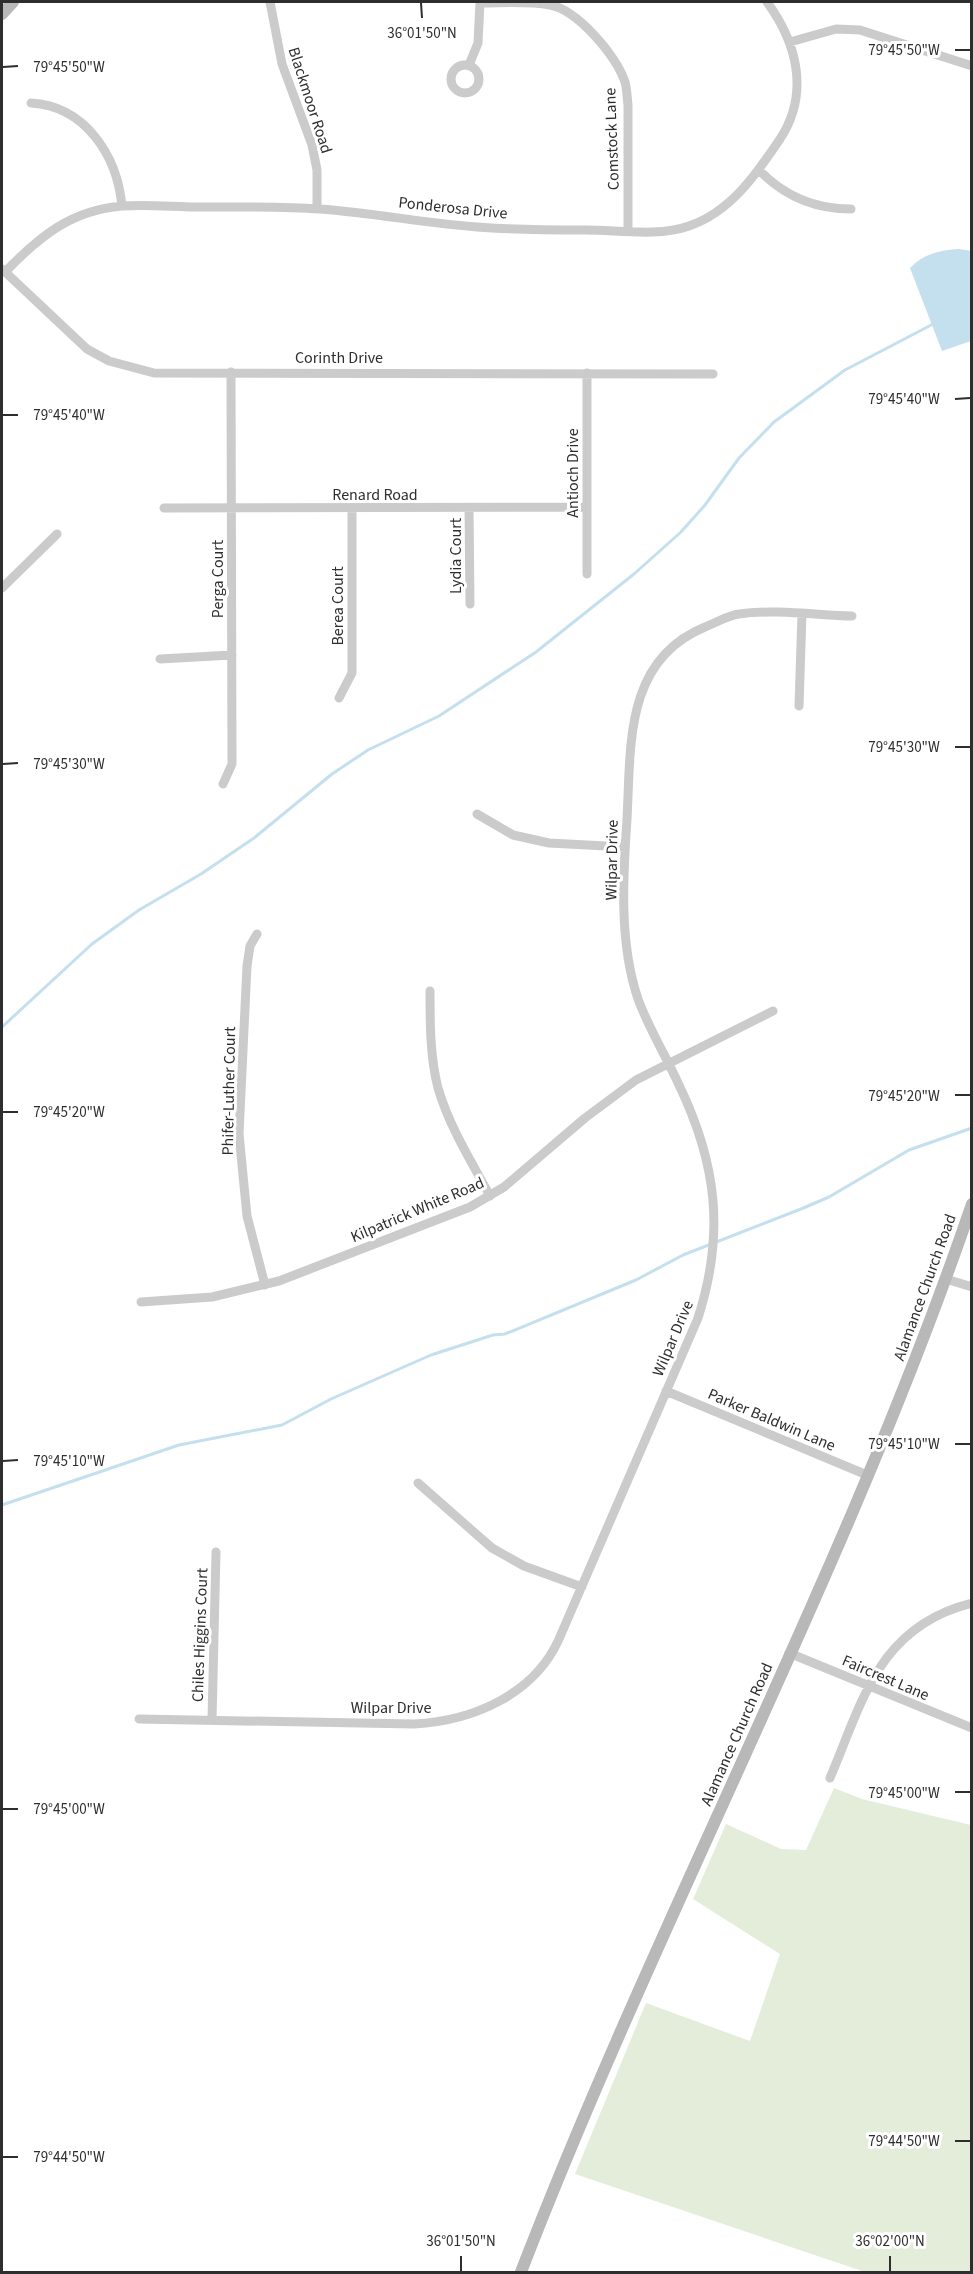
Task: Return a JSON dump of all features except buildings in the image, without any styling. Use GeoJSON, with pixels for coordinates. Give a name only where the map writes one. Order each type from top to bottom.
{"type":"FeatureCollection","features":[{"type":"Feature","properties":{"kind":"main road"},"geometry":{"type":"LineString","coordinates":[[2,14],[13,2]]}},
{"type":"Feature","properties":{"kind":"main road","name":"Alamance Church Road"},"geometry":{"type":"LineString","coordinates":[[521,2272],[597,2087],[904,1390],[972,1204]]}},
{"type":"Feature","properties":{"kind":"street","name":"Blackmoor Road"},"geometry":{"type":"LineString","coordinates":[[270,2],[282,64],[312,145],[316,170],[317,208]]}},
{"type":"Feature","properties":{"kind":"street"},"geometry":{"type":"LineString","coordinates":[[469,65],[478,43],[481,2]]}},
{"type":"Feature","properties":{"kind":"street","name":"Comstock Lane"},"geometry":{"type":"LineString","coordinates":[[481,2],[533,4],[559,8],[589,30],[611,56],[626,84],[628,230]]}},
{"type":"Feature","properties":{"kind":"street","name":"Ponderosa Drive"},"geometry":{"type":"LineString","coordinates":[[3,271],[43,234],[84,215],[122,206],[317,208],[477,227],[656,231],[689,226],[712,214],[738,195],[759,170],[785,130],[796,103],[799,79],[790,42],[782,22],[767,2]]}},
{"type":"Feature","properties":{"kind":"street"},"geometry":{"type":"LineString","coordinates":[[790,42],[836,29],[860,30],[972,66]]}},
{"type":"Feature","properties":{"kind":"street"},"geometry":{"type":"LineString","coordinates":[[31,103],[54,105],[91,132],[112,163],[120,184],[122,206]]}},
{"type":"Feature","properties":{"kind":"street"},"geometry":{"type":"LineString","coordinates":[[759,170],[772,184],[796,198],[812,204],[851,209]]}},
{"type":"Feature","properties":{"kind":"street","name":"Corinth Drive"},"geometry":{"type":"LineString","coordinates":[[3,271],[87,349],[109,361],[154,373],[713,374]]}},
{"type":"Feature","properties":{"kind":"street","name":"Perga Court"},"geometry":{"type":"LineString","coordinates":[[222,784],[232,764],[231,372]]}},
{"type":"Feature","properties":{"kind":"street","name":"Antioch Drive"},"geometry":{"type":"LineString","coordinates":[[587,373],[587,574]]}},
{"type":"Feature","properties":{"kind":"street","name":"Renard Road"},"geometry":{"type":"LineString","coordinates":[[164,508],[352,510],[587,507]]}},
{"type":"Feature","properties":{"kind":"street","name":"Lydia Court"},"geometry":{"type":"LineString","coordinates":[[470,508],[470,604]]}},
{"type":"Feature","properties":{"kind":"street","name":"Berea Court"},"geometry":{"type":"LineString","coordinates":[[339,698],[352,673],[352,510]]}},
{"type":"Feature","properties":{"kind":"street"},"geometry":{"type":"LineString","coordinates":[[2,588],[57,534]]}},
{"type":"Feature","properties":{"kind":"street","name":"Wilpar Drive"},"geometry":{"type":"LineString","coordinates":[[139,1719],[414,1724],[445,1721],[470,1715],[510,1695],[539,1670],[557,1645],[704,1300],[712,1263],[715,1225],[713,1187],[707,1156],[679,1084],[667,1064],[638,999],[629,964],[625,930],[625,847],[633,725],[642,689],[661,657],[691,633],[738,614],[852,616]]}},
{"type":"Feature","properties":{"kind":"street"},"geometry":{"type":"LineString","coordinates":[[799,706],[802,614]]}},
{"type":"Feature","properties":{"kind":"street"},"geometry":{"type":"LineString","coordinates":[[160,659],[232,655]]}},
{"type":"Feature","properties":{"kind":"street"},"geometry":{"type":"LineString","coordinates":[[477,814],[513,834],[549,843],[625,847]]}},
{"type":"Feature","properties":{"kind":"street","name":"Phifer-Luther Court"},"geometry":{"type":"LineString","coordinates":[[257,934],[250,946],[247,966],[239,1134],[247,1216],[265,1285]]}},
{"type":"Feature","properties":{"kind":"street"},"geometry":{"type":"LineString","coordinates":[[430,991],[433,1060],[438,1088],[454,1131],[490,1196]]}},
{"type":"Feature","properties":{"kind":"street","name":"Kilpatrick White Road"},"geometry":{"type":"LineString","coordinates":[[141,1302],[212,1297],[265,1285],[470,1207],[504,1187],[609,1098],[667,1064],[773,1011]]}},
{"type":"Feature","properties":{"kind":"street"},"geometry":{"type":"LineString","coordinates":[[946,1279],[972,1287]]}},
{"type":"Feature","properties":{"kind":"street","name":"Parker Baldwin Lane"},"geometry":{"type":"LineString","coordinates":[[666,1391],[867,1475]]}},
{"type":"Feature","properties":{"kind":"street"},"geometry":{"type":"LineString","coordinates":[[418,1483],[492,1548],[524,1566],[582,1587]]}},
{"type":"Feature","properties":{"kind":"street","name":"Chiles Higgins Court"},"geometry":{"type":"LineString","coordinates":[[212,1720],[216,1552]]}},
{"type":"Feature","properties":{"kind":"street"},"geometry":{"type":"LineString","coordinates":[[830,1778],[869,1686],[889,1651],[910,1632],[932,1617],[972,1603]]}},
{"type":"Feature","properties":{"kind":"street","name":"Faircrest Lane"},"geometry":{"type":"LineString","coordinates":[[789,1653],[972,1728]]}},
{"type":"Feature","properties":{"kind":"green space"},"geometry":{"type":"Polygon","coordinates":[[[834,1788],[862,1799],[971,1825],[971,2272],[865,2272],[575,2174],[646,2003],[750,2041],[780,1954],[693,1899],[726,1824],[781,1849],[806,1850],[834,1788]]]}},
{"type":"Feature","properties":{"kind":"water"},"geometry":{"type":"Polygon","coordinates":[[[959,249],[971,251],[971,341],[942,351],[910,268],[920,259],[932,254],[959,249]]]}},
{"type":"Feature","properties":{"kind":"waterway"},"geometry":{"type":"LineString","coordinates":[[2,1027],[92,944],[139,910],[201,874],[254,838],[332,774],[368,750],[439,716],[536,652],[634,574],[681,532],[705,505],[739,458],[774,422],[845,370],[935,323]]}},
{"type":"Feature","properties":{"kind":"waterway"},"geometry":{"type":"LineString","coordinates":[[2,1505],[179,1445],[282,1425],[331,1399],[431,1355],[493,1335],[505,1334],[636,1280],[683,1255],[829,1197],[909,1150],[972,1128]]}}]}
